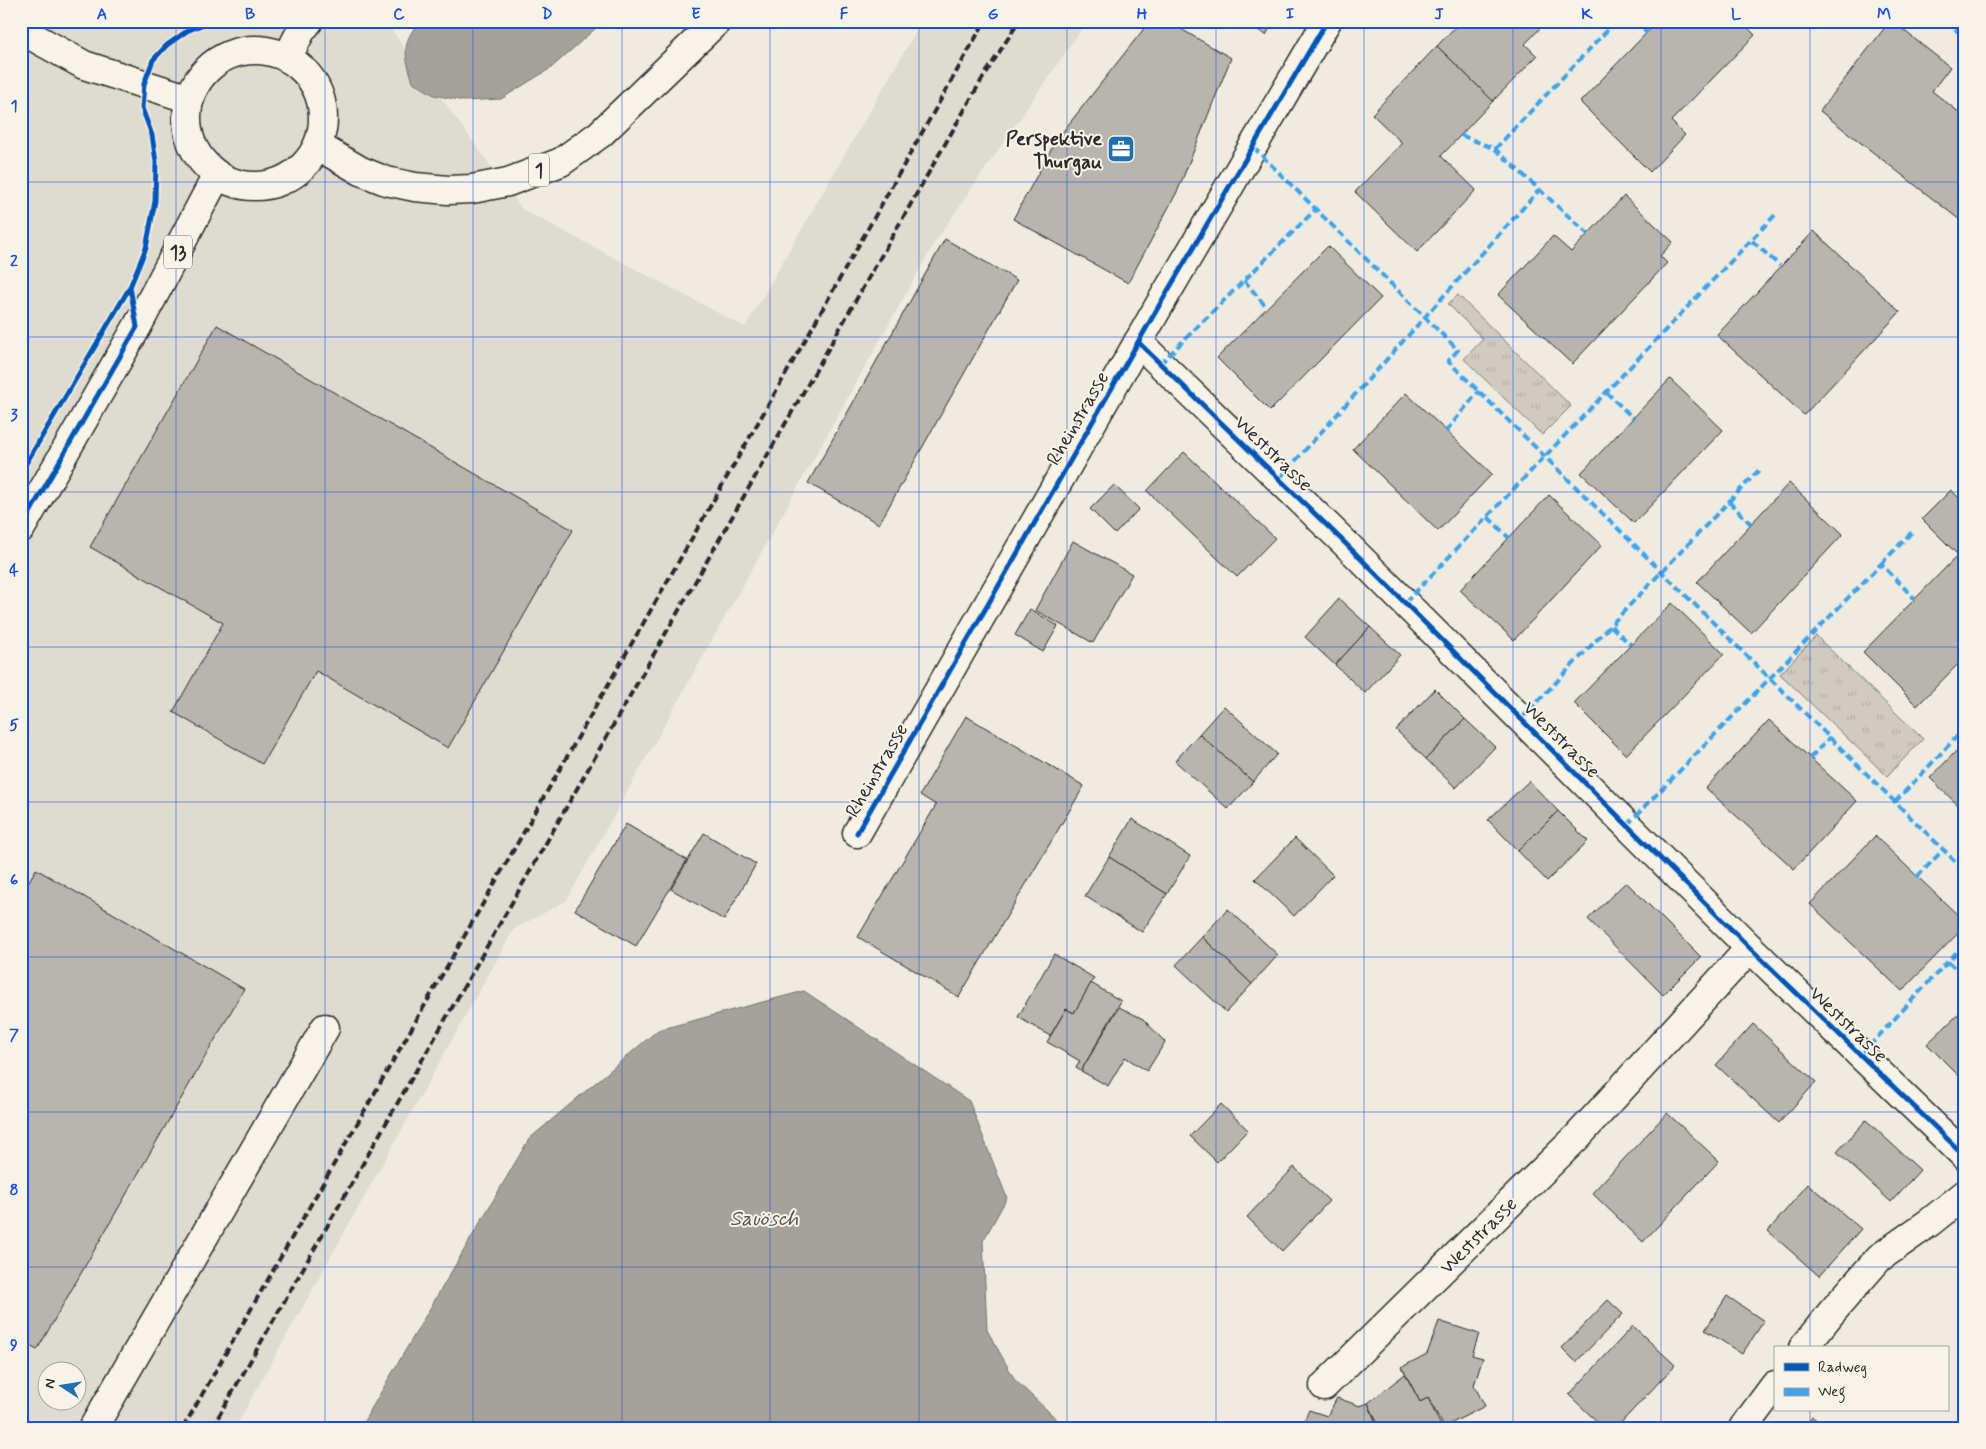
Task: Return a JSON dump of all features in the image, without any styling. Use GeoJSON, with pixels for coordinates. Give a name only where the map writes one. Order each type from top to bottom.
{"type":"FeatureCollection","features":[{"type":"Feature","properties":{"kind":"street"},"geometry":{"type":"LineString","coordinates":[[287,58],[301,31],[310,21]]}},
{"type":"Feature","properties":{"kind":"street","name":"1"},"geometry":{"type":"LineString","coordinates":[[318,146],[361,171],[386,181],[415,187],[448,190],[472,189],[508,182],[561,162],[600,134],[717,21]]}},
{"type":"Feature","properties":{"kind":"street","name":"Rheinstrasse"},"geometry":{"type":"LineString","coordinates":[[857,833],[1138,342],[1327,21]]}},
{"type":"Feature","properties":{"kind":"street"},"geometry":{"type":"LineString","coordinates":[[26,28],[84,65],[190,99]]}},
{"type":"Feature","properties":{"kind":"street"},"geometry":{"type":"LineString","coordinates":[[264,51],[287,58],[303,70],[315,86],[320,99],[323,126],[318,146],[304,166],[285,180],[263,186],[239,185],[217,175],[202,161],[191,142],[187,121],[190,99],[200,78],[218,61],[240,52],[264,51]]}},
{"type":"Feature","properties":{"kind":"street","name":"13"},"geometry":{"type":"LineString","coordinates":[[21,528],[137,327],[195,221],[217,175]]}},
{"type":"Feature","properties":{"kind":"street","name":"Weststrasse"},"geometry":{"type":"LineString","coordinates":[[1138,342],[1345,543],[1750,948],[1965,1156]]}},
{"type":"Feature","properties":{"kind":"street","name":"Weststrasse"},"geometry":{"type":"LineString","coordinates":[[1324,1386],[1577,1137],[1750,948]]}},
{"type":"Feature","properties":{"kind":"street"},"geometry":{"type":"LineString","coordinates":[[94,1428],[325,1028]]}},
{"type":"Feature","properties":{"kind":"street"},"geometry":{"type":"LineString","coordinates":[[1806,1346],[1831,1313],[1879,1258],[1930,1222],[1965,1194]]}},
{"type":"Feature","properties":{"kind":"street"},"geometry":{"type":"LineString","coordinates":[[1742,1428],[1774,1386]]}},
{"type":"Feature","properties":{"kind":"shaded area"},"geometry":{"type":"Polygon","coordinates":[[[21,21],[385,21],[522,209],[745,327],[922,21],[1087,21],[935,242],[566,901],[514,929],[235,1428],[21,1428],[21,21]]]}},
{"type":"Feature","properties":{"kind":"green space"},"geometry":{"type":"Polygon","coordinates":[[[1458,295],[1571,406],[1542,435],[1464,359],[1483,339],[1448,304],[1458,295]]]}},
{"type":"Feature","properties":{"kind":"green space"},"geometry":{"type":"Polygon","coordinates":[[[1816,636],[1923,739],[1887,776],[1780,674],[1816,636]]]}},
{"type":"Feature","properties":{"kind":"water"},"geometry":{"type":"Polygon","coordinates":[[[420,21],[601,21],[597,27],[551,68],[501,99],[464,101],[434,95],[413,82],[406,50],[409,36],[420,21]]]}},
{"type":"Feature","properties":{"kind":"water","name":"Sauösch"},"geometry":{"type":"Polygon","coordinates":[[[804,991],[969,1101],[1007,1198],[983,1241],[987,1330],[1015,1380],[1066,1428],[360,1428],[529,1139],[658,1030],[804,991]]]}},
{"type":"Feature","properties":{"kind":"building"},"geometry":{"type":"Polygon","coordinates":[[[1150,21],[1167,21],[1231,58],[1178,190],[1128,283],[1013,219],[1057,139],[1150,21]]]}},
{"type":"Feature","properties":{"kind":"building"},"geometry":{"type":"Polygon","coordinates":[[[1243,21],[1274,21],[1266,35],[1243,21]]]}},
{"type":"Feature","properties":{"kind":"building"},"geometry":{"type":"Polygon","coordinates":[[[1461,21],[1547,21],[1525,44],[1537,56],[1493,101],[1437,46],[1461,21]]]}},
{"type":"Feature","properties":{"kind":"building"},"geometry":{"type":"Polygon","coordinates":[[[1658,21],[1741,21],[1755,35],[1671,121],[1685,135],[1650,172],[1580,102],[1658,21]]]}},
{"type":"Feature","properties":{"kind":"building"},"geometry":{"type":"Polygon","coordinates":[[[1890,21],[1950,67],[1932,91],[1965,117],[1965,224],[1820,111],[1890,21]]]}},
{"type":"Feature","properties":{"kind":"building"},"geometry":{"type":"Polygon","coordinates":[[[1437,46],[1493,101],[1441,156],[1476,190],[1417,252],[1355,192],[1402,143],[1372,114],[1437,46]]]}},
{"type":"Feature","properties":{"kind":"building"},"geometry":{"type":"Polygon","coordinates":[[[1624,196],[1673,242],[1660,256],[1667,263],[1572,364],[1498,295],[1553,236],[1571,252],[1624,196]]]}},
{"type":"Feature","properties":{"kind":"building"},"geometry":{"type":"Polygon","coordinates":[[[1814,231],[1900,312],[1804,415],[1717,335],[1814,231]]]}},
{"type":"Feature","properties":{"kind":"building"},"geometry":{"type":"Polygon","coordinates":[[[945,239],[1017,280],[879,524],[808,483],[945,239]]]}},
{"type":"Feature","properties":{"kind":"building"},"geometry":{"type":"Polygon","coordinates":[[[1328,246],[1381,298],[1270,411],[1217,358],[1328,246]]]}},
{"type":"Feature","properties":{"kind":"building"},"geometry":{"type":"Polygon","coordinates":[[[217,325],[573,530],[448,748],[316,671],[262,764],[173,712],[223,623],[90,547],[217,325]]]}},
{"type":"Feature","properties":{"kind":"building"},"geometry":{"type":"Polygon","coordinates":[[[1670,379],[1723,430],[1634,523],[1581,473],[1670,379]]]}},
{"type":"Feature","properties":{"kind":"building"},"geometry":{"type":"Polygon","coordinates":[[[1406,393],[1492,474],[1438,531],[1353,449],[1406,393]]]}},
{"type":"Feature","properties":{"kind":"building"},"geometry":{"type":"Polygon","coordinates":[[[1184,452],[1275,538],[1237,577],[1147,491],[1184,452]]]}},
{"type":"Feature","properties":{"kind":"building"},"geometry":{"type":"Polygon","coordinates":[[[1789,483],[1843,534],[1751,633],[1697,582],[1789,483]]]}},
{"type":"Feature","properties":{"kind":"building"},"geometry":{"type":"Polygon","coordinates":[[[1114,485],[1139,509],[1115,534],[1090,509],[1114,485]]]}},
{"type":"Feature","properties":{"kind":"building"},"geometry":{"type":"Polygon","coordinates":[[[1951,490],[1965,504],[1965,657],[1917,706],[1863,652],[1958,555],[1922,519],[1951,490]]]}},
{"type":"Feature","properties":{"kind":"building"},"geometry":{"type":"Polygon","coordinates":[[[1549,495],[1602,545],[1514,640],[1460,590],[1549,495]]]}},
{"type":"Feature","properties":{"kind":"building"},"geometry":{"type":"Polygon","coordinates":[[[1073,541],[1132,574],[1093,643],[1035,610],[1073,541]]]}},
{"type":"Feature","properties":{"kind":"building"},"geometry":{"type":"Polygon","coordinates":[[[1339,599],[1370,627],[1335,665],[1305,637],[1339,599]]]}},
{"type":"Feature","properties":{"kind":"building"},"geometry":{"type":"Polygon","coordinates":[[[1672,603],[1724,654],[1626,755],[1574,703],[1672,603]]]}},
{"type":"Feature","properties":{"kind":"building"},"geometry":{"type":"Polygon","coordinates":[[[1030,609],[1058,626],[1043,652],[1015,635],[1030,609]]]}},
{"type":"Feature","properties":{"kind":"building"},"geometry":{"type":"Polygon","coordinates":[[[1370,627],[1400,655],[1365,693],[1335,665],[1370,627]]]}},
{"type":"Feature","properties":{"kind":"building"},"geometry":{"type":"Polygon","coordinates":[[[1435,689],[1465,719],[1426,759],[1396,730],[1435,689]]]}},
{"type":"Feature","properties":{"kind":"building"},"geometry":{"type":"Polygon","coordinates":[[[1224,706],[1277,754],[1253,782],[1199,734],[1224,706]]]}},
{"type":"Feature","properties":{"kind":"building"},"geometry":{"type":"Polygon","coordinates":[[[966,716],[1084,786],[959,997],[858,937],[936,805],[920,795],[966,716]]]}},
{"type":"Feature","properties":{"kind":"building"},"geometry":{"type":"Polygon","coordinates":[[[1465,719],[1495,747],[1456,788],[1426,759],[1465,719]]]}},
{"type":"Feature","properties":{"kind":"building"},"geometry":{"type":"Polygon","coordinates":[[[1769,720],[1857,801],[1794,869],[1706,788],[1769,720]]]}},
{"type":"Feature","properties":{"kind":"building"},"geometry":{"type":"Polygon","coordinates":[[[1199,734],[1253,782],[1228,809],[1175,761],[1199,734]]]}},
{"type":"Feature","properties":{"kind":"building"},"geometry":{"type":"Polygon","coordinates":[[[1965,742],[1965,812],[1930,778],[1965,742]]]}},
{"type":"Feature","properties":{"kind":"building"},"geometry":{"type":"Polygon","coordinates":[[[1529,781],[1558,811],[1518,851],[1488,820],[1529,781]]]}},
{"type":"Feature","properties":{"kind":"building"},"geometry":{"type":"Polygon","coordinates":[[[1558,811],[1588,841],[1547,881],[1518,851],[1558,811]]]}},
{"type":"Feature","properties":{"kind":"building"},"geometry":{"type":"Polygon","coordinates":[[[1132,819],[1190,856],[1167,894],[1109,857],[1132,819]]]}},
{"type":"Feature","properties":{"kind":"building"},"geometry":{"type":"Polygon","coordinates":[[[626,824],[687,860],[636,946],[575,910],[626,824]]]}},
{"type":"Feature","properties":{"kind":"building"},"geometry":{"type":"Polygon","coordinates":[[[704,833],[756,864],[724,920],[671,889],[704,833]]]}},
{"type":"Feature","properties":{"kind":"building"},"geometry":{"type":"Polygon","coordinates":[[[1875,836],[1965,922],[1965,926],[1902,991],[1810,904],[1875,836]]]}},
{"type":"Feature","properties":{"kind":"building"},"geometry":{"type":"Polygon","coordinates":[[[1295,838],[1333,875],[1294,916],[1255,879],[1295,838]]]}},
{"type":"Feature","properties":{"kind":"building"},"geometry":{"type":"Polygon","coordinates":[[[1109,857],[1167,894],[1142,932],[1085,896],[1109,857]]]}},
{"type":"Feature","properties":{"kind":"building"},"geometry":{"type":"Polygon","coordinates":[[[36,869],[244,989],[37,1350],[21,1341],[21,895],[36,869]]]}},
{"type":"Feature","properties":{"kind":"building"},"geometry":{"type":"Polygon","coordinates":[[[1626,882],[1701,957],[1663,995],[1588,919],[1626,882]]]}},
{"type":"Feature","properties":{"kind":"building"},"geometry":{"type":"Polygon","coordinates":[[[1228,909],[1278,955],[1252,984],[1202,937],[1228,909]]]}},
{"type":"Feature","properties":{"kind":"building"},"geometry":{"type":"Polygon","coordinates":[[[1202,937],[1252,984],[1226,1012],[1176,965],[1202,937]]]}},
{"type":"Feature","properties":{"kind":"building"},"geometry":{"type":"Polygon","coordinates":[[[1054,954],[1094,978],[1074,1013],[1066,1009],[1050,1036],[1018,1017],[1054,954]]]}},
{"type":"Feature","properties":{"kind":"building"},"geometry":{"type":"Polygon","coordinates":[[[1091,983],[1121,1001],[1081,1071],[1076,1068],[1080,1061],[1047,1042],[1066,1009],[1074,1013],[1091,983]]]}},
{"type":"Feature","properties":{"kind":"building"},"geometry":{"type":"Polygon","coordinates":[[[1119,1007],[1143,1019],[1165,1042],[1147,1071],[1125,1057],[1108,1086],[1081,1071],[1119,1007]]]}},
{"type":"Feature","properties":{"kind":"building"},"geometry":{"type":"Polygon","coordinates":[[[1965,1008],[1965,1082],[1927,1044],[1965,1008]]]}},
{"type":"Feature","properties":{"kind":"building"},"geometry":{"type":"Polygon","coordinates":[[[1753,1024],[1816,1082],[1779,1123],[1716,1065],[1753,1024]]]}},
{"type":"Feature","properties":{"kind":"building"},"geometry":{"type":"Polygon","coordinates":[[[1221,1104],[1248,1130],[1217,1162],[1190,1136],[1221,1104]]]}},
{"type":"Feature","properties":{"kind":"building"},"geometry":{"type":"Polygon","coordinates":[[[1667,1113],[1719,1161],[1643,1242],[1592,1193],[1667,1113]]]}},
{"type":"Feature","properties":{"kind":"building"},"geometry":{"type":"Polygon","coordinates":[[[1866,1120],[1920,1170],[1891,1202],[1837,1152],[1866,1120]]]}},
{"type":"Feature","properties":{"kind":"building"},"geometry":{"type":"Polygon","coordinates":[[[1294,1167],[1329,1201],[1282,1251],[1247,1217],[1294,1167]]]}},
{"type":"Feature","properties":{"kind":"building"},"geometry":{"type":"Polygon","coordinates":[[[1808,1184],[1861,1229],[1819,1276],[1768,1231],[1808,1184]]]}},
{"type":"Feature","properties":{"kind":"building"},"geometry":{"type":"Polygon","coordinates":[[[1727,1296],[1764,1321],[1742,1354],[1705,1330],[1727,1296]]]}},
{"type":"Feature","properties":{"kind":"building"},"geometry":{"type":"Polygon","coordinates":[[[1608,1300],[1623,1314],[1576,1362],[1562,1348],[1608,1300]]]}},
{"type":"Feature","properties":{"kind":"building"},"geometry":{"type":"Polygon","coordinates":[[[1439,1321],[1479,1334],[1472,1355],[1483,1358],[1474,1385],[1485,1406],[1444,1427],[1428,1398],[1420,1402],[1402,1367],[1427,1354],[1439,1321]]]}},
{"type":"Feature","properties":{"kind":"building"},"geometry":{"type":"Polygon","coordinates":[[[1633,1326],[1675,1365],[1616,1428],[1604,1428],[1569,1395],[1633,1326]]]}},
{"type":"Feature","properties":{"kind":"building"},"geometry":{"type":"Polygon","coordinates":[[[1405,1374],[1420,1402],[1428,1398],[1442,1428],[1380,1428],[1368,1403],[1405,1374]]]}},
{"type":"Feature","properties":{"kind":"building"},"geometry":{"type":"Polygon","coordinates":[[[1337,1398],[1360,1406],[1368,1403],[1378,1428],[1301,1428],[1309,1410],[1327,1416],[1337,1398]]]}},
{"type":"Feature","properties":{"kind":"building"},"geometry":{"type":"Polygon","coordinates":[[[1812,1417],[1829,1428],[1805,1428],[1812,1417]]]}},
{"type":"Feature","properties":{"kind":"railway"},"geometry":{"type":"LineString","coordinates":[[183,1428],[791,365],[985,21]]}},
{"type":"Feature","properties":{"kind":"railway"},"geometry":{"type":"LineString","coordinates":[[212,1428],[981,81],[1019,21]]}},
{"type":"Feature","properties":{"kind":"marked path"},"geometry":{"type":"LineString","coordinates":[[1495,149],[1616,21]]}},
{"type":"Feature","properties":{"kind":"marked path"},"geometry":{"type":"LineString","coordinates":[[1635,21],[1647,33]]}},
{"type":"Feature","properties":{"kind":"marked path"},"geometry":{"type":"LineString","coordinates":[[1946,21],[1963,36],[1965,45]]}},
{"type":"Feature","properties":{"kind":"marked path"},"geometry":{"type":"LineString","coordinates":[[1461,135],[1495,149],[1588,234]]}},
{"type":"Feature","properties":{"kind":"marked path"},"geometry":{"type":"LineString","coordinates":[[1253,147],[1458,350],[1448,361],[1965,871]]}},
{"type":"Feature","properties":{"kind":"marked path"},"geometry":{"type":"LineString","coordinates":[[1279,479],[1540,189]]}},
{"type":"Feature","properties":{"kind":"marked path"},"geometry":{"type":"LineString","coordinates":[[1160,364],[1316,209]]}},
{"type":"Feature","properties":{"kind":"marked path"},"geometry":{"type":"LineString","coordinates":[[1405,603],[1777,213]]}},
{"type":"Feature","properties":{"kind":"marked path"},"geometry":{"type":"LineString","coordinates":[[1752,241],[1780,266]]}},
{"type":"Feature","properties":{"kind":"marked path"},"geometry":{"type":"LineString","coordinates":[[1244,280],[1267,308]]}},
{"type":"Feature","properties":{"kind":"marked path"},"geometry":{"type":"LineString","coordinates":[[1446,431],[1479,391]]}},
{"type":"Feature","properties":{"kind":"marked path"},"geometry":{"type":"LineString","coordinates":[[1606,392],[1633,418]]}},
{"type":"Feature","properties":{"kind":"marked path"},"geometry":{"type":"LineString","coordinates":[[1521,719],[1759,470]]}},
{"type":"Feature","properties":{"kind":"marked path"},"geometry":{"type":"LineString","coordinates":[[1729,502],[1751,524]]}},
{"type":"Feature","properties":{"kind":"marked path"},"geometry":{"type":"LineString","coordinates":[[1488,517],[1509,538]]}},
{"type":"Feature","properties":{"kind":"marked path"},"geometry":{"type":"LineString","coordinates":[[1881,564],[1912,532]]}},
{"type":"Feature","properties":{"kind":"marked path"},"geometry":{"type":"LineString","coordinates":[[1627,825],[1881,564],[1915,599]]}},
{"type":"Feature","properties":{"kind":"marked path"},"geometry":{"type":"LineString","coordinates":[[1611,626],[1631,645]]}},
{"type":"Feature","properties":{"kind":"marked path"},"geometry":{"type":"LineString","coordinates":[[1895,802],[1965,728]]}},
{"type":"Feature","properties":{"kind":"marked path"},"geometry":{"type":"LineString","coordinates":[[1810,758],[1830,737]]}},
{"type":"Feature","properties":{"kind":"marked path"},"geometry":{"type":"LineString","coordinates":[[1917,877],[1943,850]]}},
{"type":"Feature","properties":{"kind":"marked path"},"geometry":{"type":"LineString","coordinates":[[1861,1055],[1965,943]]}},
{"type":"Feature","properties":{"kind":"marked path"},"geometry":{"type":"LineString","coordinates":[[1948,962],[1965,977]]}},
{"type":"Feature","properties":{"kind":"cycle path"},"geometry":{"type":"LineString","coordinates":[[21,472],[130,287],[146,248],[155,201],[156,162],[152,135],[142,108],[144,84],[153,60],[167,45],[187,31],[211,21]]}},
{"type":"Feature","properties":{"kind":"cycle path"},"geometry":{"type":"LineString","coordinates":[[857,833],[1160,304],[1327,21]]}},
{"type":"Feature","properties":{"kind":"cycle path"},"geometry":{"type":"LineString","coordinates":[[21,528],[137,327],[130,287]]}},
{"type":"Feature","properties":{"kind":"cycle path"},"geometry":{"type":"LineString","coordinates":[[1138,342],[1345,543],[1750,948],[1965,1156]]}},
{"type":"Feature","properties":{"kind":"place","name":"Perspektive Thurgau"},"geometry":{"type":"Point","coordinates":[1121,149]}}]}
